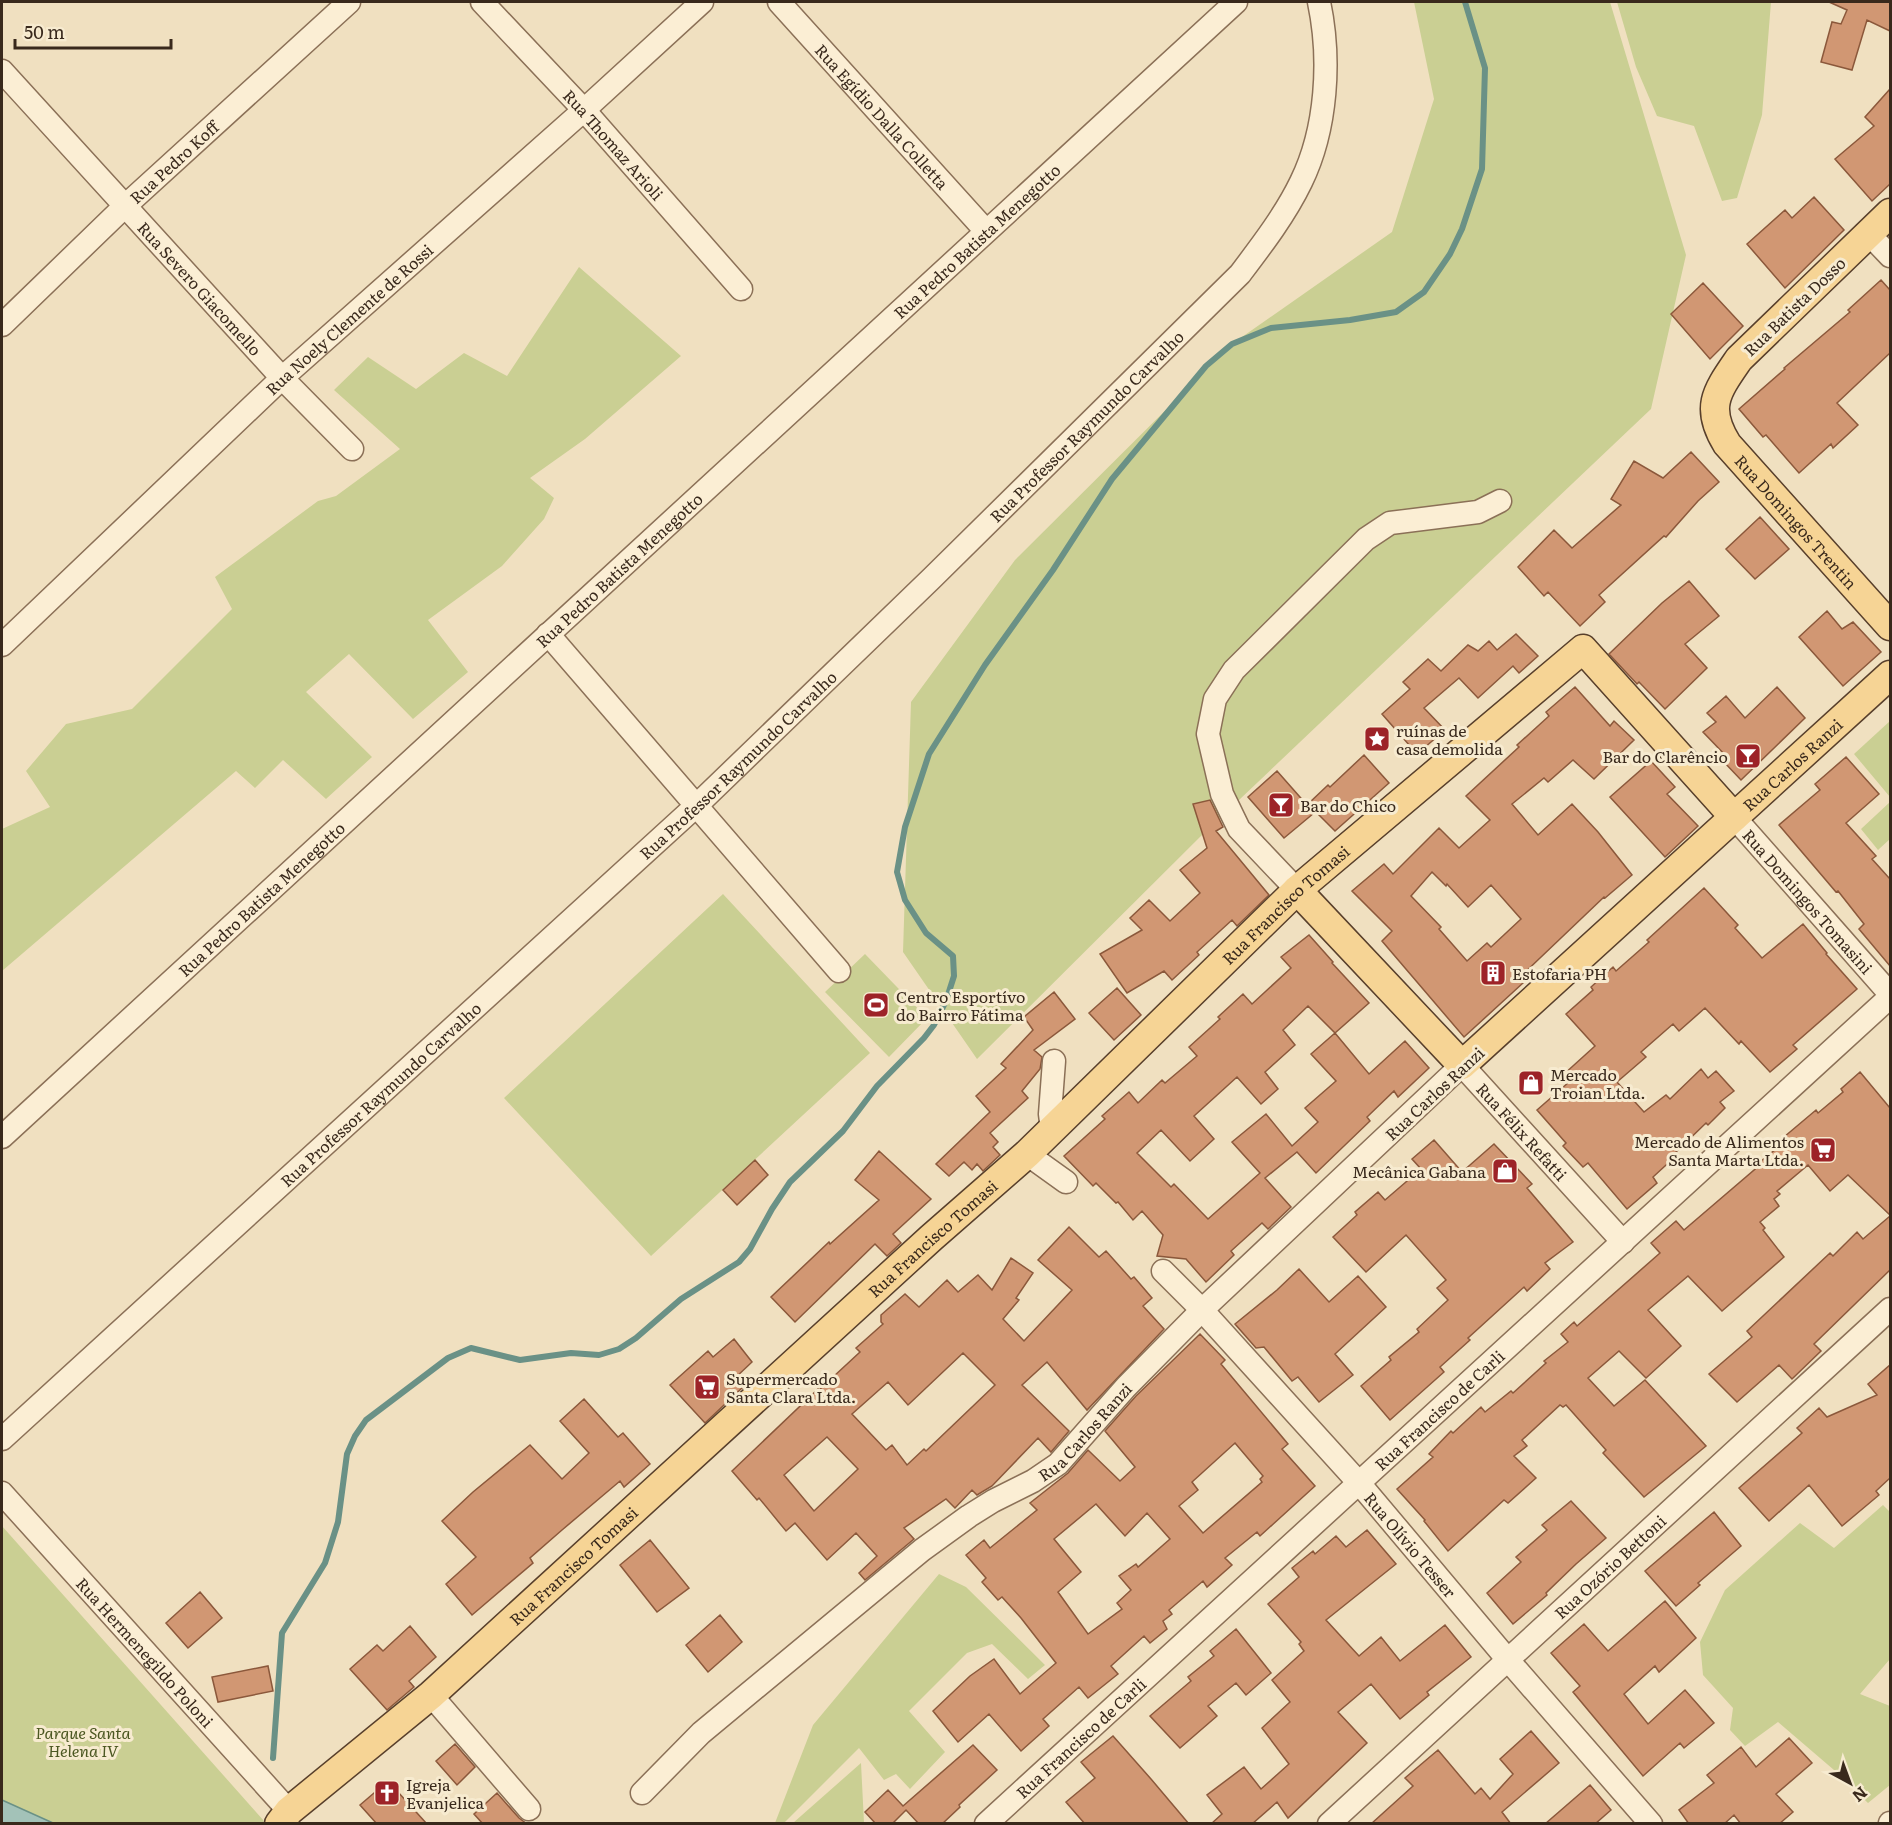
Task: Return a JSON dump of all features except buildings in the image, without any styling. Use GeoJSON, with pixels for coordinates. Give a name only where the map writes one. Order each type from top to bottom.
{"type":"FeatureCollection","features":[{"type":"Feature","properties":{"kind":"main road","name":"Rua Batista Dosso"},"geometry":{"type":"LineString","coordinates":[[1714,410],[1719,387],[1739,359],[1890,213]]}},
{"type":"Feature","properties":{"kind":"main road","name":"Rua Domingos Trentin"},"geometry":{"type":"LineString","coordinates":[[1714,410],[1719,430],[1727,444],[1890,626]]}},
{"type":"Feature","properties":{"kind":"main road","name":"Rua Francisco Tomasi"},"geometry":{"type":"LineString","coordinates":[[284,1817],[431,1695],[931,1238],[1027,1154],[1297,890],[1583,649]]}},
{"type":"Feature","properties":{"kind":"main road","name":"Rua Domingos Tomasini"},"geometry":{"type":"LineString","coordinates":[[1583,649],[1734,817]]}},
{"type":"Feature","properties":{"kind":"main road","name":"Rua Carlos Ranzi"},"geometry":{"type":"LineString","coordinates":[[1462,1065],[1890,675]]}},
{"type":"Feature","properties":{"kind":"main road","name":"Rua Félix Refatti"},"geometry":{"type":"LineString","coordinates":[[1297,890],[1462,1065]]}},
{"type":"Feature","properties":{"kind":"street","name":"Rua Pedro Koff"},"geometry":{"type":"LineString","coordinates":[[2,325],[124,207],[349,2]]}},
{"type":"Feature","properties":{"kind":"street","name":"Rua Thomaz Arioli"},"geometry":{"type":"LineString","coordinates":[[482,2],[584,110],[741,289]]}},
{"type":"Feature","properties":{"kind":"street","name":"Rua Noely Clemente de Rossi"},"geometry":{"type":"LineString","coordinates":[[2,645],[282,378],[702,2]]}},
{"type":"Feature","properties":{"kind":"street","name":"Rua Egídio Dalla Colletta"},"geometry":{"type":"LineString","coordinates":[[779,2],[986,231]]}},
{"type":"Feature","properties":{"kind":"street","name":"Rua Pedro Batista Menegotto"},"geometry":{"type":"LineString","coordinates":[[2,1137],[1236,2]]}},
{"type":"Feature","properties":{"kind":"street","name":"Rua Professor Raymundo Carvalho"},"geometry":{"type":"LineString","coordinates":[[2,1439],[696,806],[932,578],[1240,274],[1278,222],[1301,181],[1318,141],[1324,88],[1325,46],[1319,2]]}},
{"type":"Feature","properties":{"kind":"street","name":"Rua Severo Giacomello"},"geometry":{"type":"LineString","coordinates":[[2,71],[282,378],[352,449]]}},
{"type":"Feature","properties":{"kind":"street"},"geometry":{"type":"LineString","coordinates":[[1869,234],[1890,256]]}},
{"type":"Feature","properties":{"kind":"street"},"geometry":{"type":"LineString","coordinates":[[1297,890],[1239,829],[1222,794],[1208,734],[1215,699],[1234,670],[1374,534],[1390,523],[1478,512],[1500,501]]}},
{"type":"Feature","properties":{"kind":"street"},"geometry":{"type":"LineString","coordinates":[[548,634],[838,971]]}},
{"type":"Feature","properties":{"kind":"street","name":"Rua Domingos Tomasini"},"geometry":{"type":"LineString","coordinates":[[1734,817],[1890,996]]}},
{"type":"Feature","properties":{"kind":"street","name":"Rua Francisco de Carli"},"geometry":{"type":"LineString","coordinates":[[986,1824],[1890,996]]}},
{"type":"Feature","properties":{"kind":"street"},"geometry":{"type":"LineString","coordinates":[[1052,1130],[1050,1114],[1054,1061]]}},
{"type":"Feature","properties":{"kind":"street","name":"Rua Félix Refatti"},"geometry":{"type":"LineString","coordinates":[[1462,1065],[1623,1242]]}},
{"type":"Feature","properties":{"kind":"street","name":"Rua Carlos Ranzi"},"geometry":{"type":"LineString","coordinates":[[642,1792],[701,1733],[922,1550],[985,1506],[1033,1481],[1058,1464],[1126,1387],[1202,1310],[1462,1065]]}},
{"type":"Feature","properties":{"kind":"street"},"geometry":{"type":"LineString","coordinates":[[1027,1154],[1066,1182]]}},
{"type":"Feature","properties":{"kind":"street","name":"Rua Olívio Tesser"},"geometry":{"type":"LineString","coordinates":[[1163,1271],[1202,1310],[1359,1483],[1508,1660],[1651,1824]]}},
{"type":"Feature","properties":{"kind":"street","name":"Rua Ozório Bettoni"},"geometry":{"type":"LineString","coordinates":[[1329,1824],[1890,1309]]}},
{"type":"Feature","properties":{"kind":"street","name":"Rua Hermenegildo Poloni"},"geometry":{"type":"LineString","coordinates":[[2,1493],[284,1817]]}},
{"type":"Feature","properties":{"kind":"street"},"geometry":{"type":"LineString","coordinates":[[431,1695],[529,1809]]}},
{"type":"Feature","properties":{"kind":"green space"},"geometry":{"type":"Polygon","coordinates":[[[1414,2],[1610,2],[1686,255],[1651,409],[1201,836],[977,1059],[903,952],[911,702],[1015,560],[1232,344],[1392,232],[1434,99],[1414,2]]]}},
{"type":"Feature","properties":{"kind":"green space"},"geometry":{"type":"Polygon","coordinates":[[[1617,2],[1771,2],[1762,115],[1737,198],[1722,201],[1694,126],[1657,116],[1636,67],[1617,2]]]}},
{"type":"Feature","properties":{"kind":"green space"},"geometry":{"type":"Polygon","coordinates":[[[579,267],[681,356],[585,439],[530,478],[554,498],[544,519],[502,566],[428,620],[468,672],[413,719],[349,654],[306,692],[372,757],[326,799],[283,760],[255,788],[236,771],[2,971],[2,829],[50,807],[26,771],[66,724],[132,709],[232,609],[215,577],[318,501],[336,496],[400,449],[334,390],[368,357],[416,389],[464,353],[507,376],[579,267]]]}},
{"type":"Feature","properties":{"kind":"green space"},"geometry":{"type":"Polygon","coordinates":[[[1890,721],[1890,797],[1854,754],[1890,721]]]}},
{"type":"Feature","properties":{"kind":"green space"},"geometry":{"type":"Polygon","coordinates":[[[1890,802],[1890,839],[1878,850],[1861,829],[1890,802]]]}},
{"type":"Feature","properties":{"kind":"green space"},"geometry":{"type":"Polygon","coordinates":[[[723,894],[870,1053],[651,1256],[504,1098],[723,894]]]}},
{"type":"Feature","properties":{"kind":"green space","name":"Centro Esportívo do Bairro Fátima"},"geometry":{"type":"Polygon","coordinates":[[[865,954],[927,1018],[889,1057],[825,992],[865,954]]]}},
{"type":"Feature","properties":{"kind":"green space"},"geometry":{"type":"Polygon","coordinates":[[[1883,1505],[1890,1512],[1890,1659],[1860,1694],[1890,1706],[1890,1785],[1868,1803],[1778,1722],[1745,1746],[1730,1730],[1733,1708],[1703,1675],[1700,1642],[1725,1590],[1800,1523],[1834,1548],[1883,1505]]]}},
{"type":"Feature","properties":{"kind":"green space","name":"Parque Santa Helena IV"},"geometry":{"type":"Polygon","coordinates":[[[2,1526],[264,1821],[262,1823],[2,1823],[2,1526]]]}},
{"type":"Feature","properties":{"kind":"green space"},"geometry":{"type":"Polygon","coordinates":[[[939,1574],[966,1587],[1045,1665],[1028,1679],[992,1644],[967,1653],[909,1711],[945,1752],[910,1789],[896,1774],[884,1780],[859,1748],[784,1823],[775,1823],[813,1725],[939,1574]]]}},
{"type":"Feature","properties":{"kind":"green space"},"geometry":{"type":"Polygon","coordinates":[[[861,1763],[864,1823],[793,1823],[861,1763]]]}},
{"type":"Feature","properties":{"kind":"water"},"geometry":{"type":"Polygon","coordinates":[[[2,1800],[53,1823],[2,1823],[2,1800]]]}},
{"type":"Feature","properties":{"kind":"waterway"},"geometry":{"type":"LineString","coordinates":[[273,1758],[282,1633],[325,1563],[338,1522],[347,1454],[366,1420],[448,1358],[471,1348],[520,1360],[571,1353],[599,1355],[619,1349],[636,1338],[681,1299],[739,1262],[750,1249],[790,1182],[843,1131],[877,1086],[934,1025],[946,1001],[954,976],[953,956],[926,933],[905,900],[897,872],[905,827],[929,754],[985,665],[1053,570],[1112,479],[1206,366],[1232,344],[1271,328],[1350,320],[1396,312],[1424,292],[1450,254],[1462,229],[1482,169],[1485,68],[1465,2]]}},
{"type":"Feature","properties":{"kind":"place","name":"ruínas de casa demolida"},"geometry":{"type":"Point","coordinates":[1377,739]}},
{"type":"Feature","properties":{"kind":"place","name":"Bar do Clarêncio"},"geometry":{"type":"Point","coordinates":[1748,756]}},
{"type":"Feature","properties":{"kind":"place","name":"Bar do Chico"},"geometry":{"type":"Point","coordinates":[1281,805]}},
{"type":"Feature","properties":{"kind":"place","name":"Estofaria PH"},"geometry":{"type":"Point","coordinates":[1493,973]}},
{"type":"Feature","properties":{"kind":"place","name":"Centro Esportívo do Bairro Fátima"},"geometry":{"type":"Point","coordinates":[876,1005]}},
{"type":"Feature","properties":{"kind":"place","name":"Mercado Troian Ltda."},"geometry":{"type":"Point","coordinates":[1531,1083]}},
{"type":"Feature","properties":{"kind":"place","name":"Mercado de Alimentos Santa Marta Ltda."},"geometry":{"type":"Point","coordinates":[1823,1150]}},
{"type":"Feature","properties":{"kind":"place","name":"Mecânica Gabana"},"geometry":{"type":"Point","coordinates":[1505,1171]}},
{"type":"Feature","properties":{"kind":"place","name":"Supermercado Santa Clara Ltda."},"geometry":{"type":"Point","coordinates":[707,1387]}},
{"type":"Feature","properties":{"kind":"place","name":"Igreja Evanjelica"},"geometry":{"type":"Point","coordinates":[387,1793]}}]}
